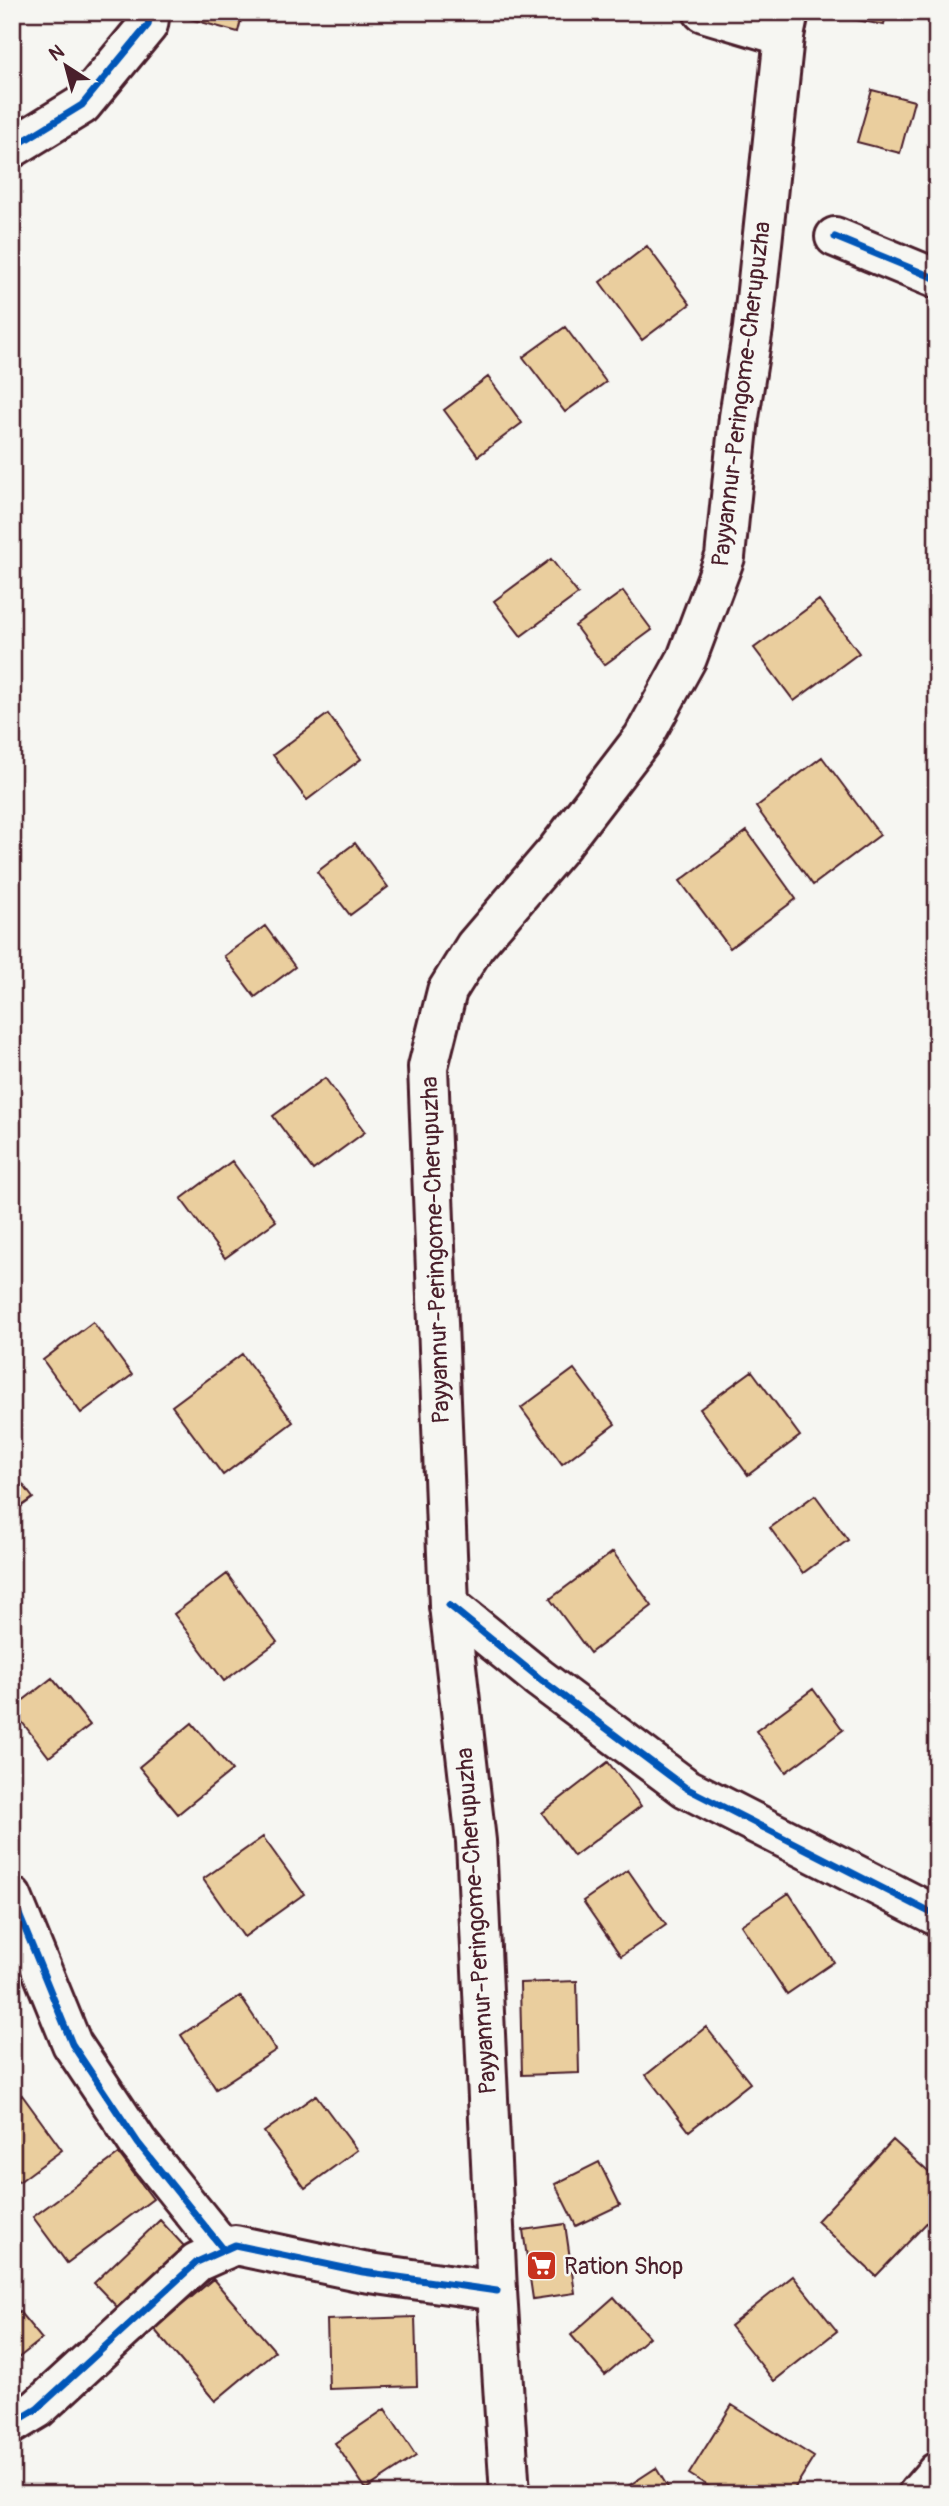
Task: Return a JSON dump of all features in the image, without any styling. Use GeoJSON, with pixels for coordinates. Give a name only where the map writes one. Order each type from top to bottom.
{"type":"FeatureCollection","features":[{"type":"Feature","properties":{"kind":"main road"},"geometry":{"type":"LineString","coordinates":[[12,148],[82,105],[148,25],[150,12]]}},
{"type":"Feature","properties":{"kind":"main road"},"geometry":{"type":"LineString","coordinates":[[703,12],[786,24]]}},
{"type":"Feature","properties":{"kind":"main road","name":"Payyannur-Peringome-Cherupuzha"},"geometry":{"type":"LineString","coordinates":[[510,2494],[497,2291],[476,1841],[449,1605],[428,1067],[447,991],[475,946],[558,849],[643,738],[687,658],[725,557],[786,24]]}},
{"type":"Feature","properties":{"kind":"main road"},"geometry":{"type":"LineString","coordinates":[[835,237],[937,279]]}},
{"type":"Feature","properties":{"kind":"main road"},"geometry":{"type":"LineString","coordinates":[[449,1605],[539,1678],[686,1788],[937,1916]]}},
{"type":"Feature","properties":{"kind":"main road"},"geometry":{"type":"LineString","coordinates":[[12,1897],[72,2044],[138,2144],[224,2250]]}},
{"type":"Feature","properties":{"kind":"main road"},"geometry":{"type":"LineString","coordinates":[[12,2424],[37,2409],[197,2262],[235,2245],[363,2272],[497,2291]]}},
{"type":"Feature","properties":{"kind":"main road"},"geometry":{"type":"LineString","coordinates":[[918,2494],[937,2472]]}},
{"type":"Feature","properties":{"kind":"building"},"geometry":{"type":"Polygon","coordinates":[[[192,12],[243,12],[238,32],[190,19],[192,12]]]}},
{"type":"Feature","properties":{"kind":"building"},"geometry":{"type":"Polygon","coordinates":[[[835,12],[886,12],[884,25],[835,16],[835,12]]]}},
{"type":"Feature","properties":{"kind":"building"},"geometry":{"type":"Polygon","coordinates":[[[872,90],[914,101],[900,153],[857,142],[872,90]]]}},
{"type":"Feature","properties":{"kind":"building"},"geometry":{"type":"Polygon","coordinates":[[[647,246],[690,304],[642,340],[600,282],[647,246]]]}},
{"type":"Feature","properties":{"kind":"building"},"geometry":{"type":"Polygon","coordinates":[[[565,327],[606,382],[565,412],[523,357],[565,327]]]}},
{"type":"Feature","properties":{"kind":"building"},"geometry":{"type":"Polygon","coordinates":[[[488,377],[522,423],[478,456],[444,410],[488,377]]]}},
{"type":"Feature","properties":{"kind":"building"},"geometry":{"type":"Polygon","coordinates":[[[551,559],[578,594],[521,636],[494,601],[551,559]]]}},
{"type":"Feature","properties":{"kind":"building"},"geometry":{"type":"Polygon","coordinates":[[[623,591],[652,630],[604,665],[575,626],[623,591]]]}},
{"type":"Feature","properties":{"kind":"building"},"geometry":{"type":"Polygon","coordinates":[[[819,600],[859,653],[794,701],[754,648],[819,600]]]}},
{"type":"Feature","properties":{"kind":"building"},"geometry":{"type":"Polygon","coordinates":[[[328,714],[361,759],[307,800],[273,755],[328,714]]]}},
{"type":"Feature","properties":{"kind":"building"},"geometry":{"type":"Polygon","coordinates":[[[822,757],[880,835],[813,885],[756,807],[822,757]]]}},
{"type":"Feature","properties":{"kind":"building"},"geometry":{"type":"Polygon","coordinates":[[[747,831],[796,899],[730,948],[680,881],[747,831]]]}},
{"type":"Feature","properties":{"kind":"building"},"geometry":{"type":"Polygon","coordinates":[[[355,843],[388,887],[350,915],[317,872],[355,843]]]}},
{"type":"Feature","properties":{"kind":"building"},"geometry":{"type":"Polygon","coordinates":[[[265,926],[295,967],[255,997],[224,956],[265,926]]]}},
{"type":"Feature","properties":{"kind":"building"},"geometry":{"type":"Polygon","coordinates":[[[325,1078],[365,1132],[313,1170],[273,1116],[325,1078]]]}},
{"type":"Feature","properties":{"kind":"building"},"geometry":{"type":"Polygon","coordinates":[[[232,1161],[276,1221],[225,1258],[181,1199],[232,1161]]]}},
{"type":"Feature","properties":{"kind":"building"},"geometry":{"type":"Polygon","coordinates":[[[93,1322],[132,1375],[81,1413],[43,1360],[93,1322]]]}},
{"type":"Feature","properties":{"kind":"building"},"geometry":{"type":"Polygon","coordinates":[[[242,1354],[293,1422],[223,1475],[172,1406],[242,1354]]]}},
{"type":"Feature","properties":{"kind":"building"},"geometry":{"type":"Polygon","coordinates":[[[574,1369],[615,1424],[562,1464],[521,1408],[574,1369]]]}},
{"type":"Feature","properties":{"kind":"building"},"geometry":{"type":"Polygon","coordinates":[[[752,1371],[800,1436],[748,1475],[700,1409],[752,1371]]]}},
{"type":"Feature","properties":{"kind":"building"},"geometry":{"type":"Polygon","coordinates":[[[12,1470],[33,1498],[12,1513],[12,1470]]]}},
{"type":"Feature","properties":{"kind":"building"},"geometry":{"type":"Polygon","coordinates":[[[815,1495],[848,1540],[803,1573],[770,1528],[815,1495]]]}},
{"type":"Feature","properties":{"kind":"building"},"geometry":{"type":"Polygon","coordinates":[[[613,1552],[652,1606],[590,1653],[550,1599],[613,1552]]]}},
{"type":"Feature","properties":{"kind":"building"},"geometry":{"type":"Polygon","coordinates":[[[227,1574],[277,1642],[224,1681],[174,1614],[227,1574]]]}},
{"type":"Feature","properties":{"kind":"building"},"geometry":{"type":"Polygon","coordinates":[[[52,1678],[90,1725],[49,1757],[12,1709],[52,1678]]]}},
{"type":"Feature","properties":{"kind":"building"},"geometry":{"type":"Polygon","coordinates":[[[813,1689],[843,1730],[786,1772],[756,1731],[813,1689]]]}},
{"type":"Feature","properties":{"kind":"building"},"geometry":{"type":"Polygon","coordinates":[[[192,1723],[232,1770],[178,1814],[139,1767],[192,1723]]]}},
{"type":"Feature","properties":{"kind":"building"},"geometry":{"type":"Polygon","coordinates":[[[608,1762],[641,1806],[574,1856],[542,1813],[608,1762]]]}},
{"type":"Feature","properties":{"kind":"building"},"geometry":{"type":"Polygon","coordinates":[[[263,1837],[304,1894],[244,1937],[203,1879],[263,1837]]]}},
{"type":"Feature","properties":{"kind":"building"},"geometry":{"type":"Polygon","coordinates":[[[628,1870],[666,1925],[621,1956],[583,1901],[628,1870]]]}},
{"type":"Feature","properties":{"kind":"building"},"geometry":{"type":"Polygon","coordinates":[[[789,1893],[834,1962],[787,1994],[741,1925],[789,1893]]]}},
{"type":"Feature","properties":{"kind":"building"},"geometry":{"type":"Polygon","coordinates":[[[577,1981],[579,2073],[522,2075],[520,1983],[577,1981]]]}},
{"type":"Feature","properties":{"kind":"building"},"geometry":{"type":"Polygon","coordinates":[[[240,1996],[276,2050],[216,2089],[181,2035],[240,1996]]]}},
{"type":"Feature","properties":{"kind":"building"},"geometry":{"type":"Polygon","coordinates":[[[706,2027],[750,2083],[689,2131],[646,2075],[706,2027]]]}},
{"type":"Feature","properties":{"kind":"building"},"geometry":{"type":"Polygon","coordinates":[[[22,2095],[62,2150],[19,2182],[12,2174],[12,2102],[22,2095]]]}},
{"type":"Feature","properties":{"kind":"building"},"geometry":{"type":"Polygon","coordinates":[[[316,2095],[357,2150],[305,2188],[264,2132],[316,2095]]]}},
{"type":"Feature","properties":{"kind":"building"},"geometry":{"type":"Polygon","coordinates":[[[893,2140],[937,2180],[937,2212],[876,2276],[817,2221],[893,2140]]]}},
{"type":"Feature","properties":{"kind":"building"},"geometry":{"type":"Polygon","coordinates":[[[119,2154],[153,2199],[67,2263],[33,2217],[119,2154]]]}},
{"type":"Feature","properties":{"kind":"building"},"geometry":{"type":"Polygon","coordinates":[[[599,2162],[620,2205],[576,2226],[555,2184],[599,2162]]]}},
{"type":"Feature","properties":{"kind":"building"},"geometry":{"type":"Polygon","coordinates":[[[160,2220],[184,2246],[119,2309],[94,2283],[160,2220]]]}},
{"type":"Feature","properties":{"kind":"building"},"geometry":{"type":"Polygon","coordinates":[[[565,2224],[575,2293],[533,2299],[523,2230],[565,2224]]]}},
{"type":"Feature","properties":{"kind":"building"},"geometry":{"type":"Polygon","coordinates":[[[793,2276],[837,2331],[774,2381],[730,2326],[793,2276]]]}},
{"type":"Feature","properties":{"kind":"building"},"geometry":{"type":"Polygon","coordinates":[[[213,2279],[275,2351],[215,2401],[154,2329],[213,2279]]]}},
{"type":"Feature","properties":{"kind":"building"},"geometry":{"type":"Polygon","coordinates":[[[614,2297],[649,2337],[605,2375],[571,2335],[614,2297]]]}},
{"type":"Feature","properties":{"kind":"building"},"geometry":{"type":"Polygon","coordinates":[[[12,2303],[42,2339],[12,2363],[12,2303]]]}},
{"type":"Feature","properties":{"kind":"building"},"geometry":{"type":"Polygon","coordinates":[[[415,2317],[417,2386],[329,2389],[327,2320],[415,2317]]]}},
{"type":"Feature","properties":{"kind":"building"},"geometry":{"type":"Polygon","coordinates":[[[732,2405],[814,2457],[791,2494],[721,2494],[689,2474],[732,2405]]]}},
{"type":"Feature","properties":{"kind":"building"},"geometry":{"type":"Polygon","coordinates":[[[385,2409],[416,2456],[366,2489],[335,2443],[385,2409]]]}},
{"type":"Feature","properties":{"kind":"building"},"geometry":{"type":"Polygon","coordinates":[[[656,2468],[672,2494],[616,2494],[656,2468]]]}},
{"type":"Feature","properties":{"kind":"cycle path"},"geometry":{"type":"LineString","coordinates":[[12,148],[82,105],[148,25],[150,12]]}},
{"type":"Feature","properties":{"kind":"cycle path"},"geometry":{"type":"LineString","coordinates":[[835,237],[937,279]]}},
{"type":"Feature","properties":{"kind":"cycle path"},"geometry":{"type":"LineString","coordinates":[[449,1605],[539,1678],[686,1788],[937,1916]]}},
{"type":"Feature","properties":{"kind":"cycle path"},"geometry":{"type":"LineString","coordinates":[[12,1897],[72,2044],[138,2143],[224,2250]]}},
{"type":"Feature","properties":{"kind":"cycle path"},"geometry":{"type":"LineString","coordinates":[[12,2424],[37,2409],[197,2262],[235,2245],[363,2272],[497,2291]]}},
{"type":"Feature","properties":{"kind":"place","name":"Ration Shop"},"geometry":{"type":"Point","coordinates":[541,2266]}}]}
